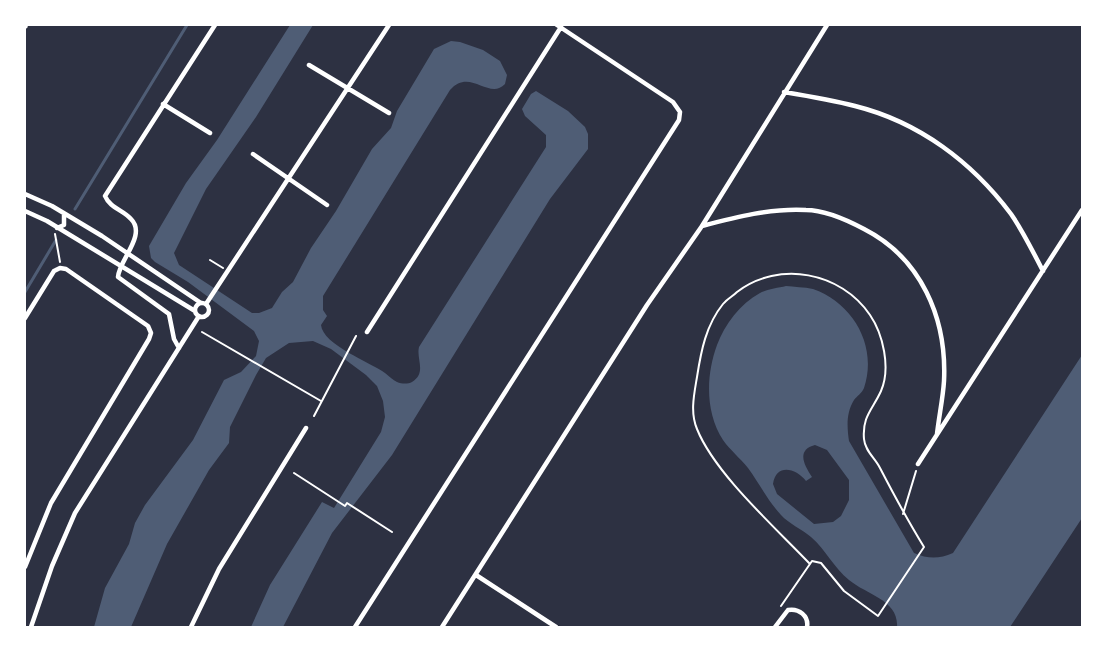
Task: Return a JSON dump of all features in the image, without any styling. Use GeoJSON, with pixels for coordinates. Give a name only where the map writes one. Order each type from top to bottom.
{"type":"FeatureCollection","features":[{"type":"Feature","properties":{"kind":"street"},"geometry":{"type":"LineString","coordinates":[[179,348],[174,339],[169,314],[119,279],[118,274],[128,254],[136,230],[132,220],[108,202],[104,196],[214,25]]}},
{"type":"Feature","properties":{"kind":"street"},"geometry":{"type":"LineString","coordinates":[[195,311],[197,305],[205,303],[218,286],[389,25]]}},
{"type":"Feature","properties":{"kind":"street"},"geometry":{"type":"LineString","coordinates":[[442,627],[647,305],[702,226],[827,25]]}},
{"type":"Feature","properties":{"kind":"street"},"geometry":{"type":"LineString","coordinates":[[355,627],[679,120],[680,112],[673,102],[559,26],[367,332]]}},
{"type":"Feature","properties":{"kind":"street"},"geometry":{"type":"LineString","coordinates":[[309,65],[389,113]]}},
{"type":"Feature","properties":{"kind":"street"},"geometry":{"type":"LineString","coordinates":[[784,92],[856,106],[892,118],[946,147],[979,177],[1012,215],[1043,270]]}},
{"type":"Feature","properties":{"kind":"street"},"geometry":{"type":"LineString","coordinates":[[163,104],[210,133]]}},
{"type":"Feature","properties":{"kind":"street"},"geometry":{"type":"LineString","coordinates":[[253,154],[327,205]]}},
{"type":"Feature","properties":{"kind":"street"},"geometry":{"type":"LineString","coordinates":[[25,194],[52,206],[205,303],[209,312],[206,316],[199,316]]}},
{"type":"Feature","properties":{"kind":"street"},"geometry":{"type":"LineString","coordinates":[[702,226],[765,212],[808,210],[845,219],[873,233],[897,251],[917,273],[932,301],[940,338],[944,379],[937,434]]}},
{"type":"Feature","properties":{"kind":"street"},"geometry":{"type":"LineString","coordinates":[[918,464],[1082,210]]}},
{"type":"Feature","properties":{"kind":"street"},"geometry":{"type":"LineString","coordinates":[[25,211],[121,266],[195,311],[199,316]]}},
{"type":"Feature","properties":{"kind":"street"},"geometry":{"type":"LineString","coordinates":[[56,228],[64,225],[64,215]]}},
{"type":"Feature","properties":{"kind":"street"},"geometry":{"type":"LineString","coordinates":[[25,318],[54,271],[60,268],[66,269],[148,326],[151,332],[149,339],[51,503],[25,567]]}},
{"type":"Feature","properties":{"kind":"street"},"geometry":{"type":"LineString","coordinates":[[31,627],[52,566],[75,513],[199,316]]}},
{"type":"Feature","properties":{"kind":"street"},"geometry":{"type":"LineString","coordinates":[[191,627],[219,569],[306,428]]}},
{"type":"Feature","properties":{"kind":"street"},"geometry":{"type":"LineString","coordinates":[[25,546],[31,549]]}},
{"type":"Feature","properties":{"kind":"street"},"geometry":{"type":"LineString","coordinates":[[476,574],[556,627]]}},
{"type":"Feature","properties":{"kind":"street"},"geometry":{"type":"LineString","coordinates":[[775,627],[785,612],[793,609],[806,616],[808,620],[807,627]]}},
{"type":"Feature","properties":{"kind":"path"},"geometry":{"type":"LineString","coordinates":[[56,228],[54,230],[60,268]]}},
{"type":"Feature","properties":{"kind":"path"},"geometry":{"type":"LineString","coordinates":[[785,612],[781,606],[810,564],[812,561],[821,563],[844,591],[878,616],[924,547],[864,441],[866,417],[882,389],[886,362],[880,334],[870,315],[851,293],[818,277],[778,273],[749,283],[724,302],[708,328],[699,361],[692,406],[696,428],[706,448],[731,479],[810,564]]}},
{"type":"Feature","properties":{"kind":"path"},"geometry":{"type":"LineString","coordinates":[[202,332],[322,401]]}},
{"type":"Feature","properties":{"kind":"path"},"geometry":{"type":"LineString","coordinates":[[314,416],[356,336]]}},
{"type":"Feature","properties":{"kind":"path"},"geometry":{"type":"LineString","coordinates":[[904,514],[918,464]]}},
{"type":"Feature","properties":{"kind":"path"},"geometry":{"type":"LineString","coordinates":[[294,473],[345,506],[347,502],[392,532]]}},
{"type":"Feature","properties":{"kind":"water"},"geometry":{"type":"Polygon","coordinates":[[[290,25],[313,25],[256,117],[206,189],[174,253],[179,265],[252,313],[259,313],[272,308],[282,292],[293,282],[311,248],[336,211],[372,149],[391,128],[397,111],[434,49],[451,41],[483,50],[500,61],[507,75],[505,84],[499,88],[492,89],[472,82],[465,82],[457,84],[450,90],[323,296],[323,310],[327,316],[321,325],[330,339],[338,346],[397,382],[412,382],[419,374],[419,347],[546,147],[546,135],[525,116],[522,109],[531,94],[536,91],[568,111],[585,127],[588,134],[588,149],[550,199],[392,455],[332,533],[283,627],[251,627],[270,585],[322,502],[334,508],[381,432],[385,417],[383,401],[377,386],[366,375],[331,349],[313,341],[289,343],[266,358],[230,427],[229,443],[209,470],[167,544],[131,627],[94,627],[105,588],[129,544],[135,523],[145,505],[193,440],[224,380],[241,372],[256,356],[259,341],[254,331],[188,282],[155,262],[151,258],[149,246],[186,183],[217,140],[290,25]]]}},
{"type":"Feature","properties":{"kind":"water"},"geometry":{"type":"Polygon","coordinates":[[[786,286],[813,289],[827,296],[840,304],[859,328],[865,342],[868,357],[867,372],[864,388],[854,400],[848,415],[849,441],[914,553],[924,556],[934,558],[953,553],[1082,355],[1082,518],[1010,627],[897,627],[893,610],[880,599],[849,580],[816,542],[781,515],[748,468],[723,440],[713,418],[709,393],[713,357],[717,345],[729,322],[746,303],[763,292],[786,286]],[[815,445],[805,450],[804,463],[812,477],[806,481],[797,473],[782,470],[775,477],[773,484],[777,494],[814,524],[833,522],[841,516],[849,500],[849,480],[827,450],[815,445]]]}},
{"type":"Feature","properties":{"kind":"waterway"},"geometry":{"type":"LineString","coordinates":[[75,209],[187,25]]}},
{"type":"Feature","properties":{"kind":"waterway"},"geometry":{"type":"LineString","coordinates":[[25,292],[56,240]]}}]}
